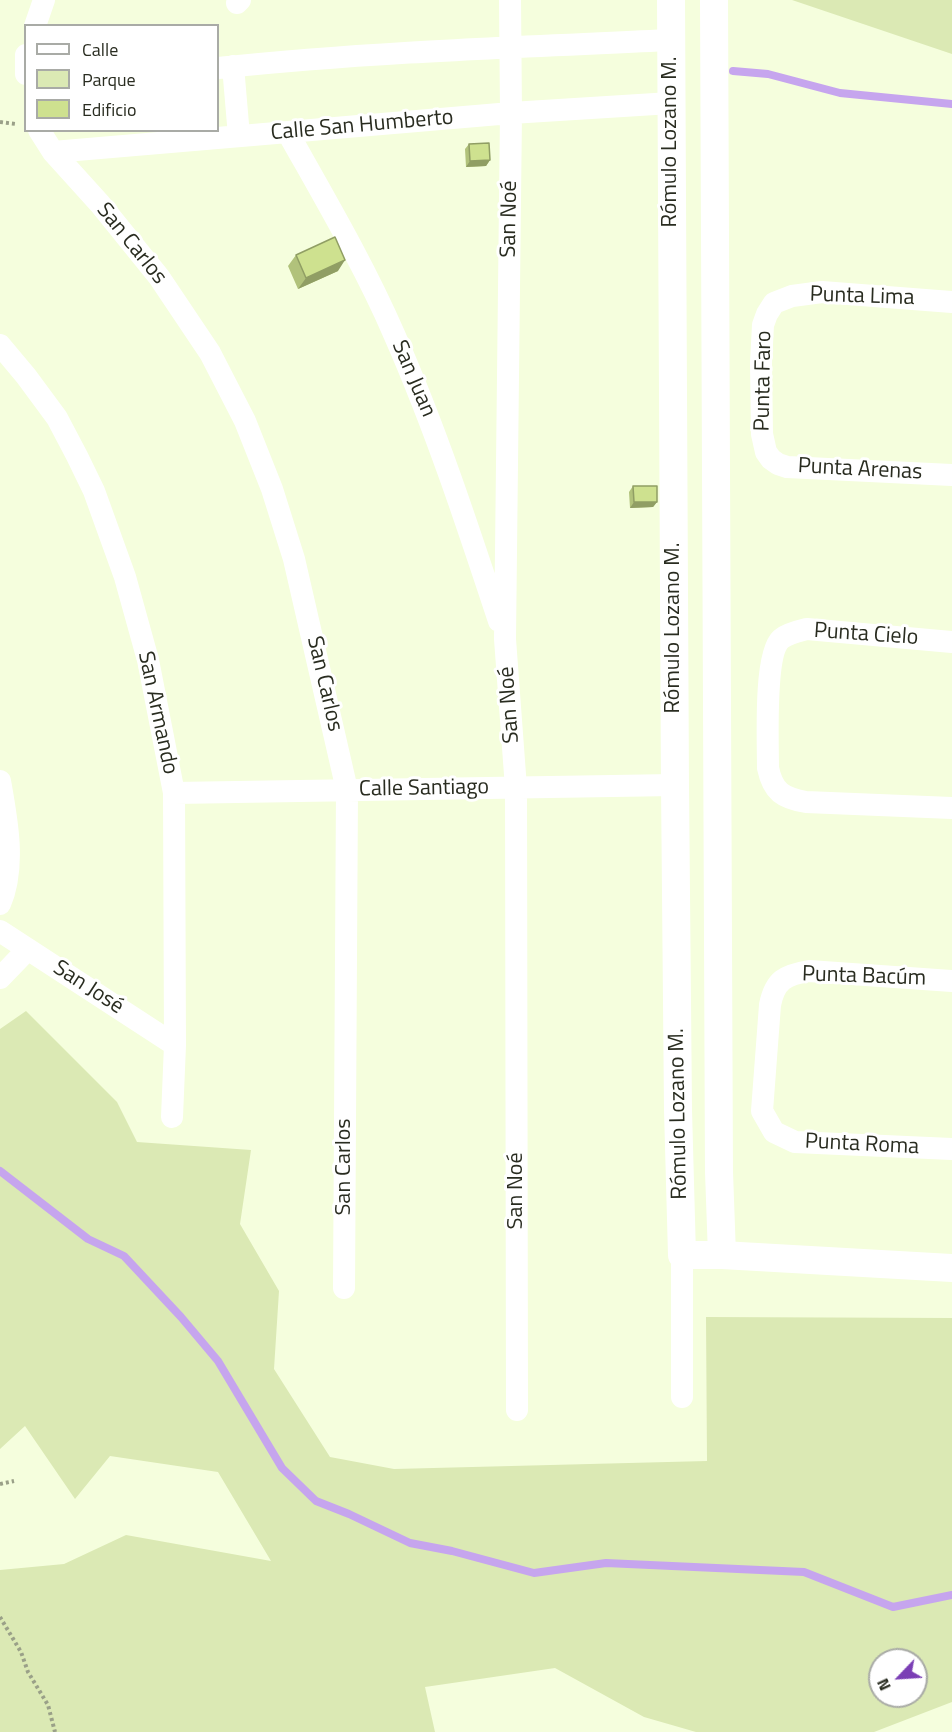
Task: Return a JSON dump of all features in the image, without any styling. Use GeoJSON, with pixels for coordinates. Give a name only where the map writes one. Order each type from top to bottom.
{"type":"FeatureCollection","features":[{"type":"Feature","properties":{"kind":"street"},"geometry":{"type":"LineString","coordinates":[[36,24],[44,0]]}},
{"type":"Feature","properties":{"kind":"street","name":"San Noé"},"geometry":{"type":"LineString","coordinates":[[510,0],[511,113],[505,639],[516,788],[517,1410]]}},
{"type":"Feature","properties":{"kind":"street","name":"Rómulo Lozano M."},"geometry":{"type":"LineString","coordinates":[[671,0],[675,785],[678,1110],[682,1255]]}},
{"type":"Feature","properties":{"kind":"street"},"geometry":{"type":"LineString","coordinates":[[714,0],[719,1172],[722,1255]]}},
{"type":"Feature","properties":{"kind":"street"},"geometry":{"type":"LineString","coordinates":[[239,136],[225,67],[511,47],[671,40]]}},
{"type":"Feature","properties":{"kind":"street","name":"Calle San Humberto"},"geometry":{"type":"LineString","coordinates":[[53,152],[511,113],[671,103]]}},
{"type":"Feature","properties":{"kind":"street","name":"San Carlos"},"geometry":{"type":"LineString","coordinates":[[40,132],[53,152],[100,204],[159,277],[210,353],[245,421],[272,489],[294,559],[347,790],[344,1288]]}},
{"type":"Feature","properties":{"kind":"street","name":"San Juan"},"geometry":{"type":"LineString","coordinates":[[288,133],[353,251],[394,334],[434,428],[505,639]]}},
{"type":"Feature","properties":{"kind":"street","name":"Punta Lima"},"geometry":{"type":"LineString","coordinates":[[774,303],[792,296],[822,292],[952,302]]}},
{"type":"Feature","properties":{"kind":"street","name":"Punta Faro"},"geometry":{"type":"LineString","coordinates":[[771,459],[766,452],[762,434],[761,363],[763,325],[774,303]]}},
{"type":"Feature","properties":{"kind":"street","name":"San Armando"},"geometry":{"type":"LineString","coordinates":[[0,345],[57,418],[93,491],[125,577],[148,660],[174,793],[175,1045],[172,1116]]}},
{"type":"Feature","properties":{"kind":"street","name":"Punta Arenas"},"geometry":{"type":"LineString","coordinates":[[771,459],[787,467],[952,475]]}},
{"type":"Feature","properties":{"kind":"street","name":"Punta Cielo"},"geometry":{"type":"LineString","coordinates":[[952,642],[807,629],[794,632],[781,639],[775,650],[770,675],[768,768],[770,779],[781,794],[790,799],[806,802],[952,808]]}},
{"type":"Feature","properties":{"kind":"street"},"geometry":{"type":"LineString","coordinates":[[0,781],[8,838],[8,866],[0,904]]}},
{"type":"Feature","properties":{"kind":"street","name":"Calle Santiago"},"geometry":{"type":"LineString","coordinates":[[174,793],[675,785]]}},
{"type":"Feature","properties":{"kind":"street","name":"San José"},"geometry":{"type":"LineString","coordinates":[[0,931],[175,1045]]}},
{"type":"Feature","properties":{"kind":"street"},"geometry":{"type":"LineString","coordinates":[[0,978],[28,949]]}},
{"type":"Feature","properties":{"kind":"street","name":"Punta Bacúm"},"geometry":{"type":"LineString","coordinates":[[774,1132],[762,1111],[770,1005],[778,982],[794,973],[809,971],[952,981]]}},
{"type":"Feature","properties":{"kind":"street","name":"Punta Roma"},"geometry":{"type":"LineString","coordinates":[[774,1132],[795,1142],[952,1149]]}},
{"type":"Feature","properties":{"kind":"street"},"geometry":{"type":"LineString","coordinates":[[682,1397],[682,1255],[722,1255],[952,1268]]}},
{"type":"Feature","properties":{"kind":"path"},"geometry":{"type":"LineString","coordinates":[[0,1484],[14,1481]]}},
{"type":"Feature","properties":{"kind":"path"},"geometry":{"type":"LineString","coordinates":[[0,1617],[48,1705],[55,1732]]}},
{"type":"Feature","properties":{"kind":"green space"},"geometry":{"type":"Polygon","coordinates":[[[792,0],[952,0],[952,54],[792,0]]]}},
{"type":"Feature","properties":{"kind":"green space"},"geometry":{"type":"Polygon","coordinates":[[[26,1011],[117,1102],[137,1142],[251,1150],[240,1224],[279,1291],[274,1369],[330,1457],[394,1469],[707,1461],[706,1317],[952,1318],[952,1702],[874,1732],[696,1732],[644,1717],[555,1668],[425,1687],[435,1732],[0,1732],[0,1570],[64,1564],[126,1535],[271,1561],[218,1472],[110,1456],[75,1499],[25,1426],[0,1449],[0,1029],[26,1011]]]}},
{"type":"Feature","properties":{"kind":"building"},"geometry":{"type":"Polygon","coordinates":[[[489,143],[490,160],[470,161],[469,144],[489,143]]]}},
{"type":"Feature","properties":{"kind":"building"},"geometry":{"type":"Polygon","coordinates":[[[335,237],[345,260],[306,278],[296,255],[335,237]]]}},
{"type":"Feature","properties":{"kind":"building"},"geometry":{"type":"Polygon","coordinates":[[[633,486],[657,486],[657,502],[634,502],[633,486]]]}},
{"type":"Feature","properties":{"kind":"waterway"},"geometry":{"type":"LineString","coordinates":[[733,71],[768,74],[840,93],[952,104]]}},
{"type":"Feature","properties":{"kind":"waterway"},"geometry":{"type":"LineString","coordinates":[[0,1171],[88,1239],[124,1256],[218,1361],[282,1468],[316,1501],[410,1543],[452,1551],[534,1573],[606,1563],[804,1572],[893,1607],[952,1595]]}}]}
